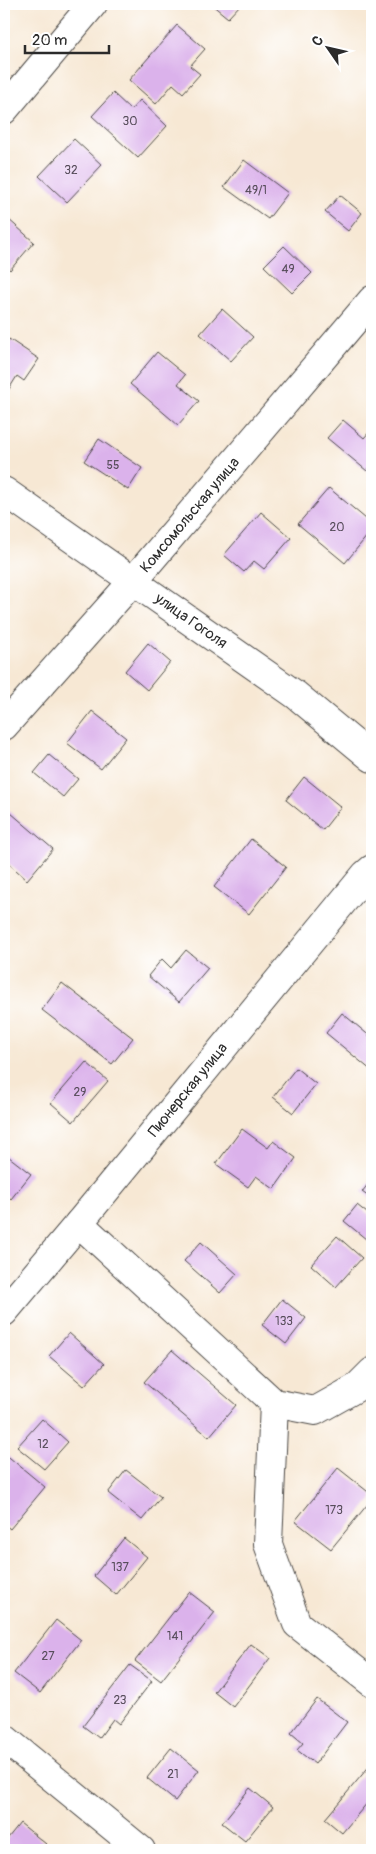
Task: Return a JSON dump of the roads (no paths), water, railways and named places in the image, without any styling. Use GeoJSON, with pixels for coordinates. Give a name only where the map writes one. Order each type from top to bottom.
{"type":"FeatureCollection","features":[{"type":"Feature","properties":{"kind":"street"},"geometry":{"type":"LineString","coordinates":[[4,110],[94,4]]}},
{"type":"Feature","properties":{"kind":"street","name":"Комсомольская улица"},"geometry":{"type":"LineString","coordinates":[[4,726],[133,581],[372,300]]}},
{"type":"Feature","properties":{"kind":"street","name":"улица Гоголя"},"geometry":{"type":"LineString","coordinates":[[4,492],[296,695],[372,758]]}},
{"type":"Feature","properties":{"kind":"street","name":"Пионерская улица"},"geometry":{"type":"LineString","coordinates":[[4,1312],[358,883],[372,869]]}},
{"type":"Feature","properties":{"kind":"street"},"geometry":{"type":"LineString","coordinates":[[79,1223],[274,1404],[315,1410],[356,1388],[372,1372]]}},
{"type":"Feature","properties":{"kind":"street"},"geometry":{"type":"LineString","coordinates":[[274,1404],[268,1544],[297,1624],[372,1682]]}},
{"type":"Feature","properties":{"kind":"street"},"geometry":{"type":"LineString","coordinates":[[4,1738],[141,1850]]}}]}
